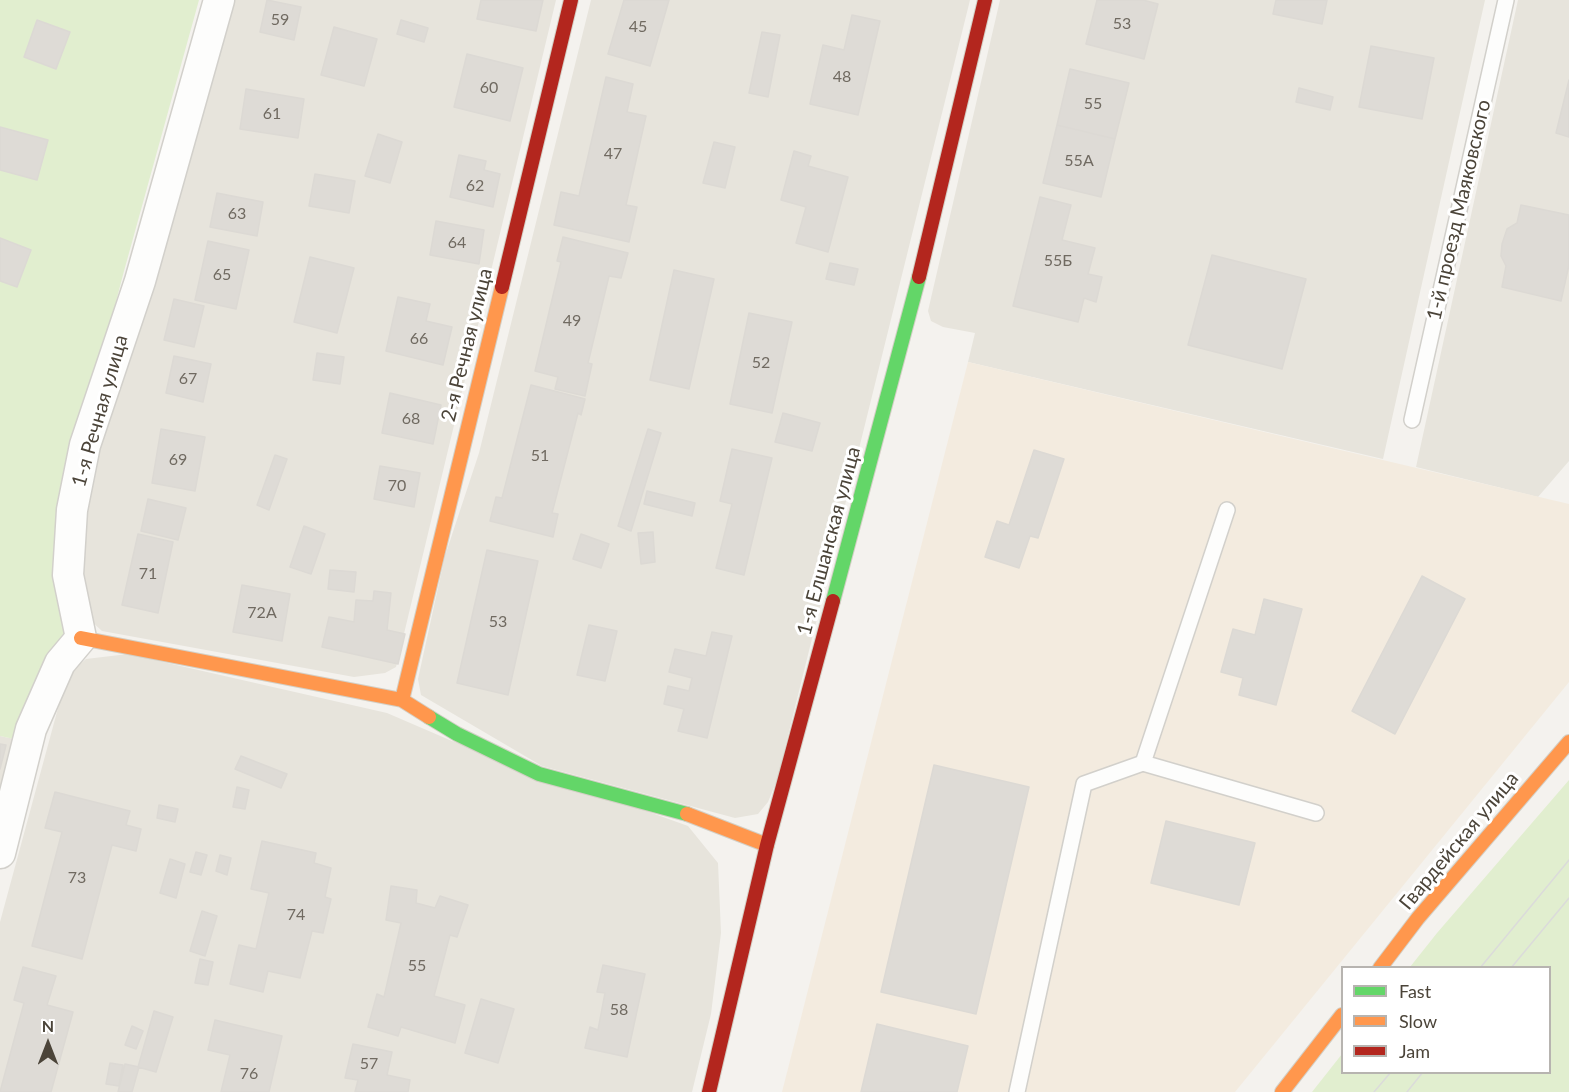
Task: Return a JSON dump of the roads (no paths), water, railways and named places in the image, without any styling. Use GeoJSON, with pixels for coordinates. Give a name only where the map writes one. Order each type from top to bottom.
{"type":"FeatureCollection","features":[{"type":"Feature","properties":{"kind":"street","name":"1-я Речная улица"},"geometry":{"type":"LineString","coordinates":[[81,638],[68,575],[72,510],[83,456],[140,281],[219,0]]}},
{"type":"Feature","properties":{"kind":"street","name":"2-я Речная улица"},"geometry":{"type":"LineString","coordinates":[[402,700],[571,0]]}},
{"type":"Feature","properties":{"kind":"street","name":"1-я Елшанская улица"},"geometry":{"type":"LineString","coordinates":[[709,1092],[767,845],[907,328],[985,0]]}},
{"type":"Feature","properties":{"kind":"street"},"geometry":{"type":"LineString","coordinates":[[0,853],[31,729],[60,663],[81,638],[402,700],[457,734],[539,774],[681,812],[767,845]]}},
{"type":"Feature","properties":{"kind":"street","name":"Гвардейская улица"},"geometry":{"type":"LineString","coordinates":[[1382,966],[1418,918],[1569,742]]}},
{"type":"Feature","properties":{"kind":"street"},"geometry":{"type":"LineString","coordinates":[[1282,1092],[1341,1016]]}},
{"type":"Feature","properties":{"kind":"lane","name":"1-й проезд Маяковского"},"geometry":{"type":"LineString","coordinates":[[1412,420],[1506,0]]}},
{"type":"Feature","properties":{"kind":"lane"},"geometry":{"type":"LineString","coordinates":[[1143,763],[1227,510]]}},
{"type":"Feature","properties":{"kind":"lane"},"geometry":{"type":"LineString","coordinates":[[1017,1092],[1084,784],[1143,763],[1316,813]]}},
{"type":"Feature","properties":{"kind":"tram line"},"geometry":{"type":"LineString","coordinates":[[1482,966],[1569,860]]}},
{"type":"Feature","properties":{"kind":"tram line"},"geometry":{"type":"LineString","coordinates":[[1513,966],[1569,898]]}},
{"type":"Feature","properties":{"kind":"tram line"},"geometry":{"type":"LineString","coordinates":[[1374,1092],[1389,1074]]}},
{"type":"Feature","properties":{"kind":"tram line"},"geometry":{"type":"LineString","coordinates":[[1407,1092],[1421,1074]]}}]}
